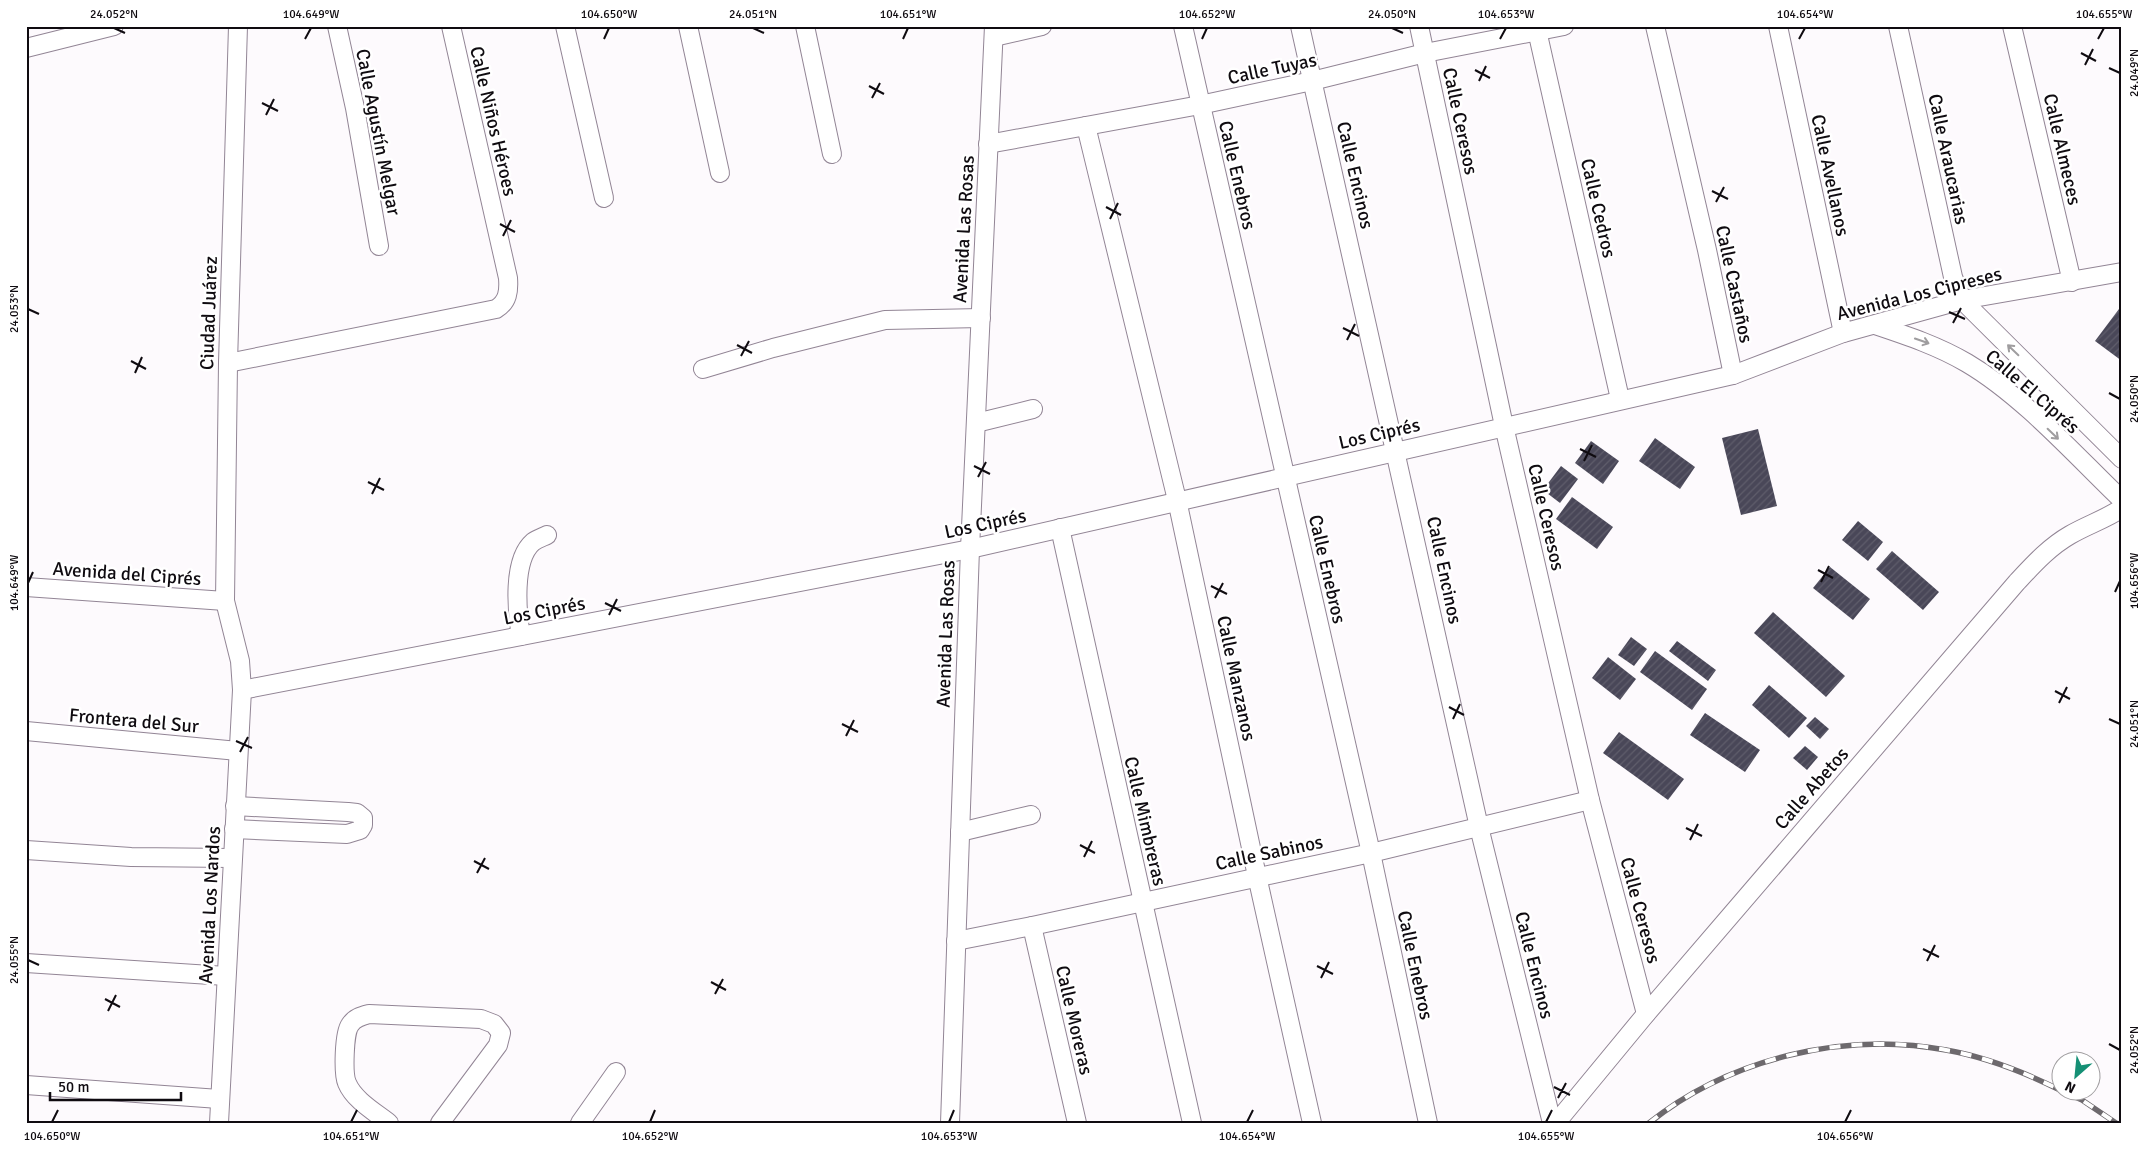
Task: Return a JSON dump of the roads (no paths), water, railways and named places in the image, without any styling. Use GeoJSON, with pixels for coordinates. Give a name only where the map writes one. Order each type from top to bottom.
{"type":"FeatureCollection","features":[{"type":"Feature","properties":{"kind":"street"},"geometry":{"type":"LineString","coordinates":[[26,48],[114,26]]}},
{"type":"Feature","properties":{"kind":"street","name":"Ciudad Juárez"},"geometry":{"type":"LineString","coordinates":[[238,26],[228,363],[225,601],[240,662],[242,690]]}},
{"type":"Feature","properties":{"kind":"street","name":"Calle Agustín Melgar"},"geometry":{"type":"LineString","coordinates":[[337,26],[356,108],[379,246]]}},
{"type":"Feature","properties":{"kind":"street","name":"Calle Niños Héroes"},"geometry":{"type":"LineString","coordinates":[[228,363],[496,309],[506,300],[508,278],[451,26]]}},
{"type":"Feature","properties":{"kind":"street"},"geometry":{"type":"LineString","coordinates":[[565,26],[604,198]]}},
{"type":"Feature","properties":{"kind":"street"},"geometry":{"type":"LineString","coordinates":[[688,26],[720,173]]}},
{"type":"Feature","properties":{"kind":"street"},"geometry":{"type":"LineString","coordinates":[[804,26],[832,154]]}},
{"type":"Feature","properties":{"kind":"street"},"geometry":{"type":"LineString","coordinates":[[994,32],[1042,26]]}},
{"type":"Feature","properties":{"kind":"street","name":"Calle Enebros"},"geometry":{"type":"LineString","coordinates":[[1183,26],[1371,853],[1428,1123]]}},
{"type":"Feature","properties":{"kind":"street","name":"Calle Encinos"},"geometry":{"type":"LineString","coordinates":[[1300,26],[1397,450],[1479,826],[1552,1123]]}},
{"type":"Feature","properties":{"kind":"street","name":"Calle Ceresos"},"geometry":{"type":"LineString","coordinates":[[1419,26],[1504,426],[1590,800],[1646,1014]]}},
{"type":"Feature","properties":{"kind":"street","name":"Calle Tuyas"},"geometry":{"type":"LineString","coordinates":[[988,144],[1200,105],[1312,81],[1425,53],[1537,29],[1564,26]]}},
{"type":"Feature","properties":{"kind":"street","name":"Calle Castaños"},"geometry":{"type":"LineString","coordinates":[[1656,26],[1707,250],[1732,375]]}},
{"type":"Feature","properties":{"kind":"street","name":"Calle Avellanos"},"geometry":{"type":"LineString","coordinates":[[1778,26],[1843,333]]}},
{"type":"Feature","properties":{"kind":"street","name":"Calle Araucarias"},"geometry":{"type":"LineString","coordinates":[[1898,26],[1953,277],[1962,300]]}},
{"type":"Feature","properties":{"kind":"street","name":"Calle Almeces"},"geometry":{"type":"LineString","coordinates":[[2012,26],[2072,282]]}},
{"type":"Feature","properties":{"kind":"street","name":"Calle Cedros"},"geometry":{"type":"LineString","coordinates":[[1537,29],[1620,399]]}},
{"type":"Feature","properties":{"kind":"street","name":"Avenida Las Rosas"},"geometry":{"type":"LineString","coordinates":[[950,1123],[970,549],[994,32]]}},
{"type":"Feature","properties":{"kind":"street","name":"Calle Manzanos"},"geometry":{"type":"LineString","coordinates":[[1086,126],[1177,500],[1312,1123]]}},
{"type":"Feature","properties":{"kind":"street","name":"Avenida Los Cipreses"},"geometry":{"type":"LineString","coordinates":[[1732,375],[1843,333],[1962,300],[2122,272]]}},
{"type":"Feature","properties":{"kind":"street","name":"Calle El Ciprés"},"geometry":{"type":"LineString","coordinates":[[1962,300],[2122,459]]}},
{"type":"Feature","properties":{"kind":"street"},"geometry":{"type":"LineString","coordinates":[[703,369],[773,348],[885,320],[980,318]]}},
{"type":"Feature","properties":{"kind":"street","name":"Calle El Ciprés"},"geometry":{"type":"LineString","coordinates":[[1876,325],[1928,342],[1968,364],[2002,388],[2122,500]]}},
{"type":"Feature","properties":{"kind":"street","name":"Los Ciprés"},"geometry":{"type":"LineString","coordinates":[[242,690],[970,549],[1177,500],[1732,375]]}},
{"type":"Feature","properties":{"kind":"street"},"geometry":{"type":"LineString","coordinates":[[976,423],[1033,408]]}},
{"type":"Feature","properties":{"kind":"street","name":"Calle Abetos"},"geometry":{"type":"LineString","coordinates":[[1556,1123],[1646,1014],[2016,582],[2046,553],[2069,535],[2110,516],[2122,508]]}},
{"type":"Feature","properties":{"kind":"street","name":"Calle Mimbreras"},"geometry":{"type":"LineString","coordinates":[[1060,528],[1192,1123]]}},
{"type":"Feature","properties":{"kind":"street"},"geometry":{"type":"LineString","coordinates":[[521,636],[517,614],[518,582],[526,553],[532,543],[547,535]]}},
{"type":"Feature","properties":{"kind":"street","name":"Avenida del Ciprés"},"geometry":{"type":"LineString","coordinates":[[26,587],[225,601]]}},
{"type":"Feature","properties":{"kind":"street","name":"Avenida Los Nardos"},"geometry":{"type":"LineString","coordinates":[[219,1123],[242,690]]}},
{"type":"Feature","properties":{"kind":"street","name":"Frontera del Sur"},"geometry":{"type":"LineString","coordinates":[[26,731],[238,751]]}},
{"type":"Feature","properties":{"kind":"street","name":"Calle Sabinos"},"geometry":{"type":"LineString","coordinates":[[956,941],[1371,853],[1590,800]]}},
{"type":"Feature","properties":{"kind":"street"},"geometry":{"type":"LineString","coordinates":[[234,829],[347,834],[360,830],[363,825],[363,818],[357,813],[235,806]]}},
{"type":"Feature","properties":{"kind":"street"},"geometry":{"type":"LineString","coordinates":[[960,832],[1031,815]]}},
{"type":"Feature","properties":{"kind":"street"},"geometry":{"type":"LineString","coordinates":[[26,850],[131,857],[232,858]]}},
{"type":"Feature","properties":{"kind":"street","name":"Calle Moreras"},"geometry":{"type":"LineString","coordinates":[[1032,926],[1077,1123]]}},
{"type":"Feature","properties":{"kind":"street"},"geometry":{"type":"LineString","coordinates":[[26,963],[226,976]]}},
{"type":"Feature","properties":{"kind":"street"},"geometry":{"type":"LineString","coordinates":[[389,1123],[364,1104],[347,1083],[345,1075],[346,1034],[348,1027],[353,1021],[360,1016],[369,1014],[481,1019],[494,1024],[501,1032],[498,1045],[440,1123]]}},
{"type":"Feature","properties":{"kind":"street"},"geometry":{"type":"LineString","coordinates":[[580,1123],[616,1072]]}},
{"type":"Feature","properties":{"kind":"street"},"geometry":{"type":"LineString","coordinates":[[26,1086],[220,1099]]}},
{"type":"Feature","properties":{"kind":"railway"},"geometry":{"type":"LineString","coordinates":[[1649,1123],[1681,1100],[1715,1082],[1752,1066],[1790,1055],[1868,1044],[1908,1045],[1961,1053],[2004,1066],[2050,1085]]}},
{"type":"Feature","properties":{"kind":"railway"},"geometry":{"type":"LineString","coordinates":[[2085,1102],[2116,1123]]}}]}
